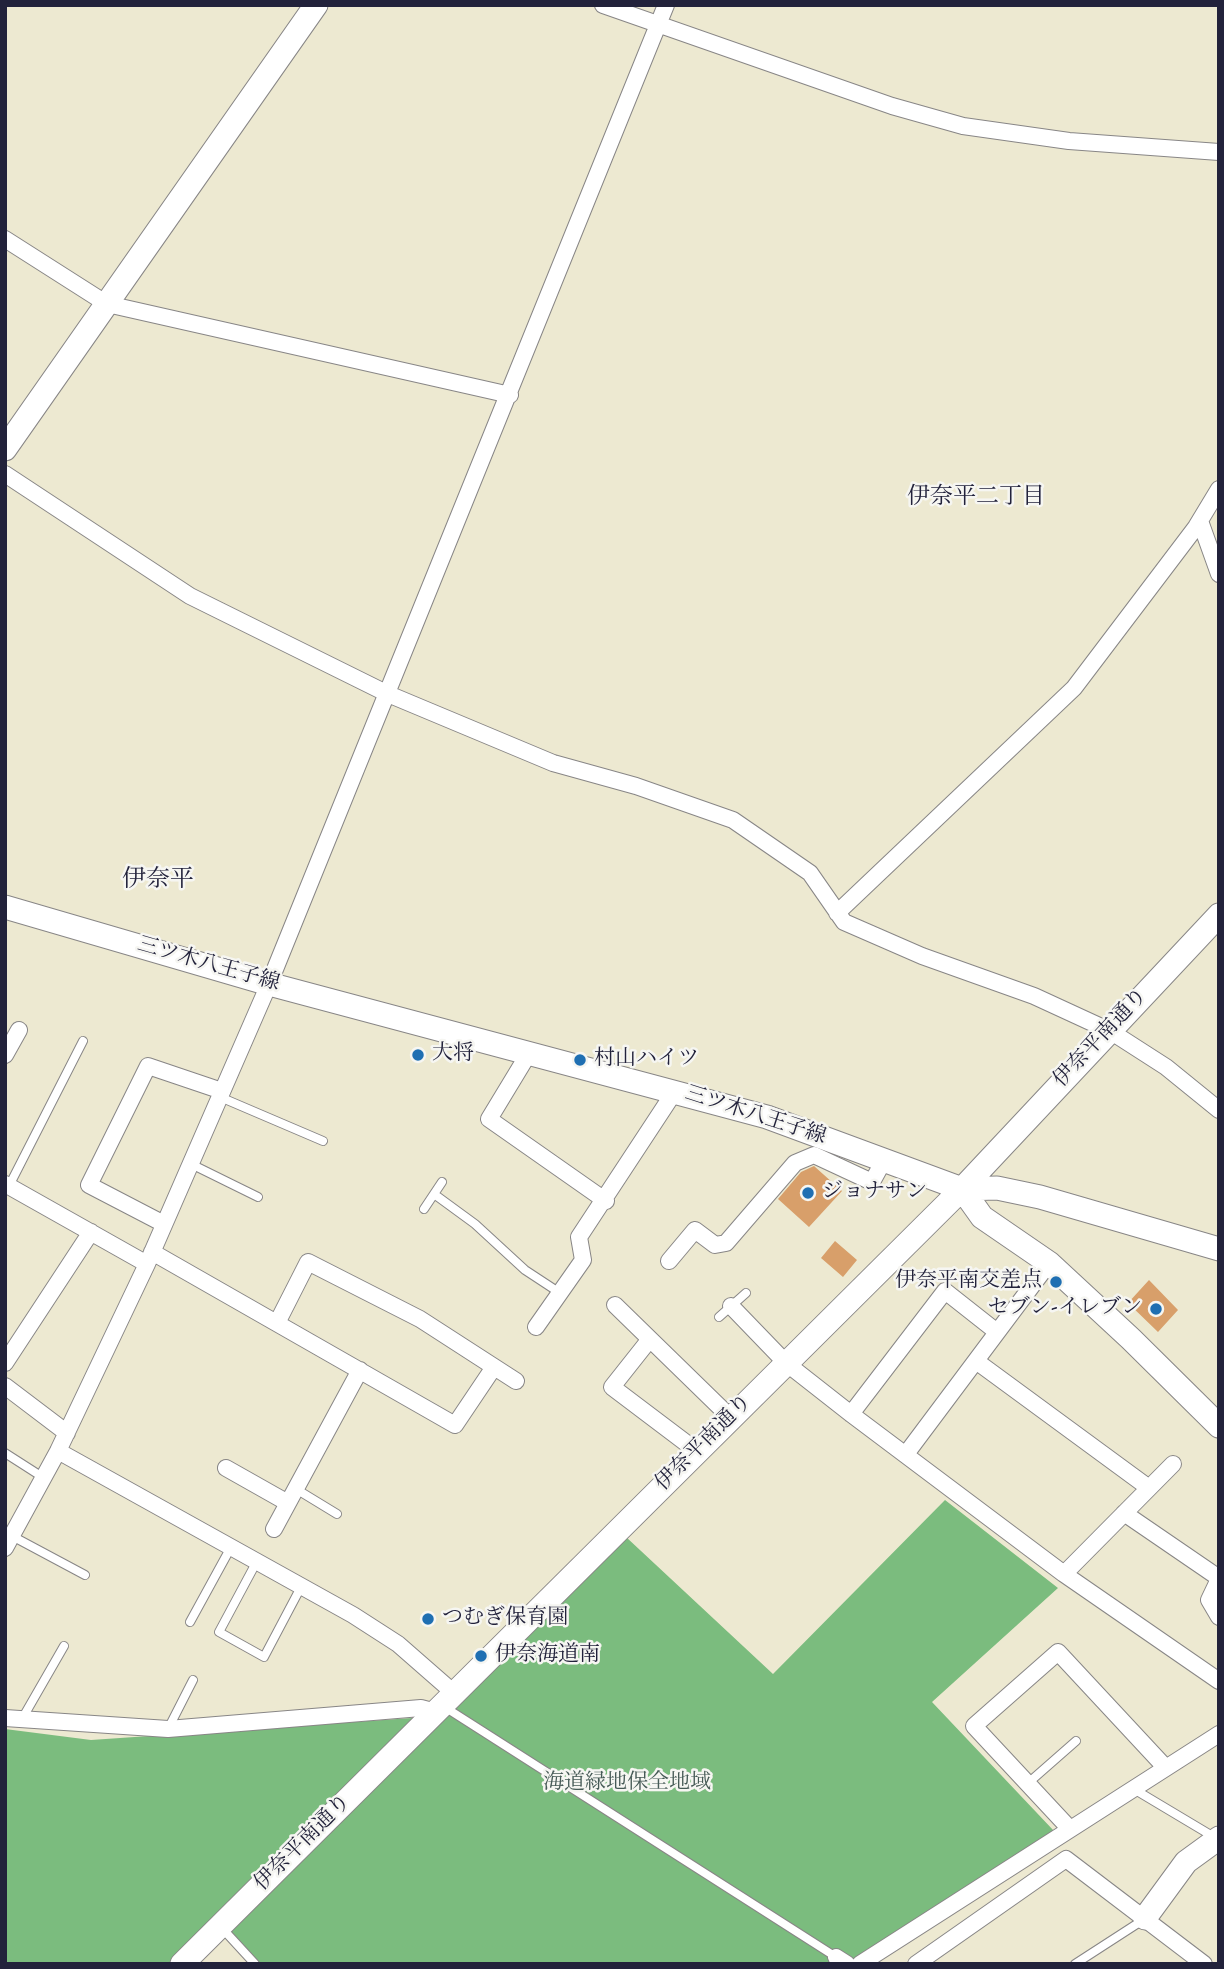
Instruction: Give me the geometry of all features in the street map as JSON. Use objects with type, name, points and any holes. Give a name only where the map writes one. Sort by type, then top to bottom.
[{"type":"street","points":[[5,449],[316,5]]},
{"type":"street","points":[[603,5],[659,22],[892,106],[963,126],[1069,141],[1219,152]]},
{"type":"street","points":[[9,1542],[58,1451],[150,1258],[269,984],[666,5]]},
{"type":"street","points":[[5,239],[107,304],[510,395]]},
{"type":"street","points":[[5,474],[190,597],[388,694],[554,763],[636,786],[733,820],[810,873],[844,922],[922,956],[1034,996],[1110,1031],[1166,1067],[1219,1110]]},
{"type":"street","points":[[837,913],[1074,688],[1200,521],[1219,489]]},
{"type":"street","points":[[1200,521],[1219,574]]},
{"type":"street","name":"三ツ木八王子線","points":[[5,907],[269,984],[767,1117],[962,1189],[997,1188],[1040,1197],[1219,1249]]},
{"type":"street","name":"伊奈平南通り","points":[[183,1964],[962,1189],[1219,915]]},
{"type":"street","points":[[5,1055],[19,1030]]},
{"type":"street","points":[[529,1053],[489,1119],[606,1200]]},
{"type":"street","points":[[164,1224],[89,1185],[148,1066],[221,1094]]},
{"type":"street","points":[[536,1327],[583,1259],[579,1237],[606,1200],[675,1091]]},
{"type":"street","points":[[669,1261],[695,1230],[715,1244],[726,1243],[795,1163],[814,1156],[872,1182],[883,1162]]},
{"type":"street","points":[[7,1185],[91,1232],[278,1321],[455,1425],[494,1367]]},
{"type":"street","points":[[962,1189],[982,1217],[1049,1264],[1131,1339],[1219,1426]]},
{"type":"street","points":[[5,1363],[91,1232]]},
{"type":"street","points":[[278,1321],[308,1262],[420,1319],[516,1381]]},
{"type":"street","points":[[906,1454],[1049,1264]]},
{"type":"street","points":[[851,1414],[945,1291],[997,1332]]},
{"type":"street","points":[[615,1306],[731,1418]]},
{"type":"street","points":[[725,1312],[851,1414],[1064,1574],[1219,1681]]},
{"type":"street","points":[[650,1339],[612,1387],[698,1452]]},
{"type":"street","points":[[976,1361],[1149,1488]]},
{"type":"street","points":[[274,1529],[360,1370]]},
{"type":"street","points":[[5,1386],[66,1433]]},
{"type":"street","points":[[5,1718],[168,1729],[421,1708],[444,1703],[398,1644],[58,1451]]},
{"type":"street","points":[[1064,1574],[1174,1464]]},
{"type":"street","points":[[226,1468],[292,1496]]},
{"type":"street","points":[[1125,1513],[1219,1578],[1209,1600],[1219,1617]]},
{"type":"street","points":[[1070,1829],[974,1726],[1058,1652],[1165,1767]]},
{"type":"street","points":[[860,1964],[1219,1734]]},
{"type":"street","points":[[1145,1918],[1186,1862],[1218,1839]]},
{"type":"street","points":[[1048,1843],[1202,1963]]},
{"type":"street","points":[[916,1964],[1066,1858]]},
{"type":"lane","points":[[7,1185],[83,1041]]},
{"type":"lane","points":[[221,1094],[323,1142]]},
{"type":"lane","points":[[191,1164],[258,1197]]},
{"type":"lane","points":[[424,1209],[442,1182]]},
{"type":"lane","points":[[434,1194],[475,1224],[525,1270],[560,1293]]},
{"type":"lane","points":[[725,1312],[746,1293]]},
{"type":"lane","points":[[5,1453],[44,1478]]},
{"type":"lane","points":[[292,1496],[337,1514]]},
{"type":"lane","points":[[9,1542],[85,1575]]},
{"type":"lane","points":[[190,1622],[230,1549]]},
{"type":"lane","points":[[256,1563],[219,1632],[264,1657],[301,1587]]},
{"type":"lane","points":[[22,1719],[64,1646]]},
{"type":"lane","points":[[168,1729],[193,1680]]},
{"type":"lane","points":[[444,1703],[842,1960]]},
{"type":"lane","points":[[1027,1784],[1076,1741]]},
{"type":"lane","points":[[1132,1788],[1218,1839]]},
{"type":"lane","points":[[1075,1964],[1145,1918]]},
{"type":"lane","points":[[221,1927],[255,1964]]},
{"type":"green space","name":"海道緑地保全地域","points":[[945,1500],[1058,1588],[932,1702],[1054,1831],[852,1964],[260,1964],[220,1920],[175,1964],[5,1964],[5,1729],[91,1740],[441,1716],[626,1537],[773,1674]]},
{"type":"building","name":"ジョナサン","points":[[814,1166],[842,1191],[809,1227],[778,1199],[801,1172]]},
{"type":"building","points":[[835,1241],[857,1260],[843,1277],[821,1258]]},
{"type":"building","points":[[1149,1280],[1178,1310],[1158,1332],[1128,1303]]},
{"type":"place","name":"大将","points":[[418,1055]]},
{"type":"place","name":"村山ハイツ","points":[[580,1060]]},
{"type":"place","name":"ジョナサン","points":[[808,1193]]},
{"type":"place","name":"伊奈平南交差点","points":[[1056,1282]]},
{"type":"place","name":"セブン-イレブン","points":[[1156,1309]]},
{"type":"place","name":"つむぎ保育園","points":[[428,1619]]},
{"type":"place","name":"伊奈海道南","points":[[481,1656]]},
{"type":"district","name":"伊奈平二丁目","points":[[976,499]]},
{"type":"district","name":"伊奈平","points":[[158,882]]}]
